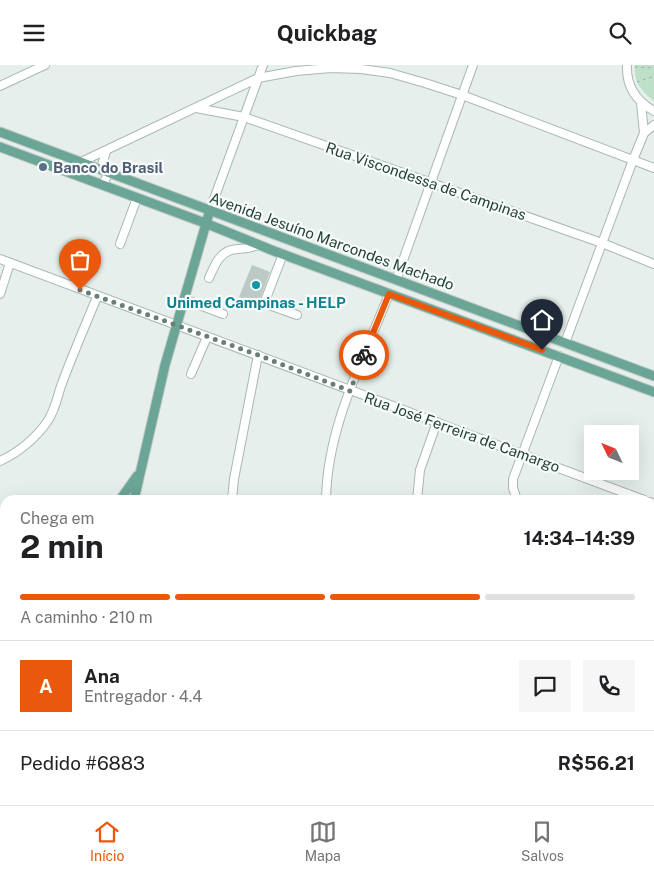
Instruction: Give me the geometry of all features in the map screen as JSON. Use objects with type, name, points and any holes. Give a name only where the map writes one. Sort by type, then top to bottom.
[{"type":"main road","name":"Avenida Jesuíno Marcondes Machado","points":[[0,132],[263,232],[654,376]]},
{"type":"main road","name":"Avenida Jesuíno Marcondes Machado","points":[[0,147],[654,392]]},
{"type":"main road","points":[[147,202],[152,189]]},
{"type":"main road","points":[[135,495],[176,326],[210,211]]},
{"type":"main road","points":[[258,245],[263,232]]},
{"type":"main road","points":[[307,263],[312,249]]},
{"type":"main road","points":[[451,317],[456,302]]},
{"type":"main road","points":[[490,331],[494,317]]},
{"type":"main road","points":[[123,495],[140,471]]},
{"type":"street","points":[[0,86],[45,65]]},
{"type":"street","points":[[210,211],[263,65]]},
{"type":"street","points":[[396,280],[473,65]]},
{"type":"street","points":[[626,66],[629,84],[633,93],[641,103],[654,111]]},
{"type":"street","points":[[81,163],[258,78],[296,71],[361,69],[390,73],[462,95],[654,168]]},
{"type":"street","points":[[565,343],[644,133],[641,103]]},
{"type":"street","name":"Rua Viscondessa de Campinas","points":[[196,108],[244,117],[602,243],[654,264]]},
{"type":"street","points":[[644,133],[654,125]]},
{"type":"street","points":[[103,185],[108,173],[102,165],[106,151]]},
{"type":"street","points":[[120,243],[137,198]]},
{"type":"street","points":[[210,278],[215,263],[225,253],[236,248],[244,249],[258,245]]},
{"type":"street","points":[[283,254],[265,301],[269,305],[297,315]]},
{"type":"street","name":"Rua José Ferreira de Camargo","points":[[0,259],[97,297],[258,355],[631,495]]},
{"type":"street","points":[[0,295],[10,263]]},
{"type":"street","points":[[326,495],[327,475],[335,434],[389,294]]},
{"type":"street","points":[[0,461],[25,445],[48,421],[56,405],[61,387],[97,297]]},
{"type":"street","points":[[184,299],[224,314]]},
{"type":"street","points":[[191,374],[207,337]]},
{"type":"street","points":[[232,495],[258,355]]},
{"type":"street","points":[[515,495],[513,479],[559,356]]},
{"type":"street","points":[[418,495],[420,470],[437,422]]},
{"type":"path","points":[[626,66],[654,68]]},
{"type":"path","points":[[629,84],[654,76]]},
{"type":"green space","points":[[635,65],[654,65],[654,101],[639,86],[635,76]]},
{"type":"building","name":"Unimed Campinas - HELP","points":[[252,265],[270,272],[260,299],[260,306],[239,297]]},
{"type":"way so far","points":[[80,290],[350,391],[364,355]]},
{"type":"place","name":"Banco do Brasil","points":[[43,167]]},
{"type":"place","name":"Unimed Campinas - HELP","points":[[256,285]]},
{"type":"route","points":[[364,355],[389,294],[542,350]]}]
